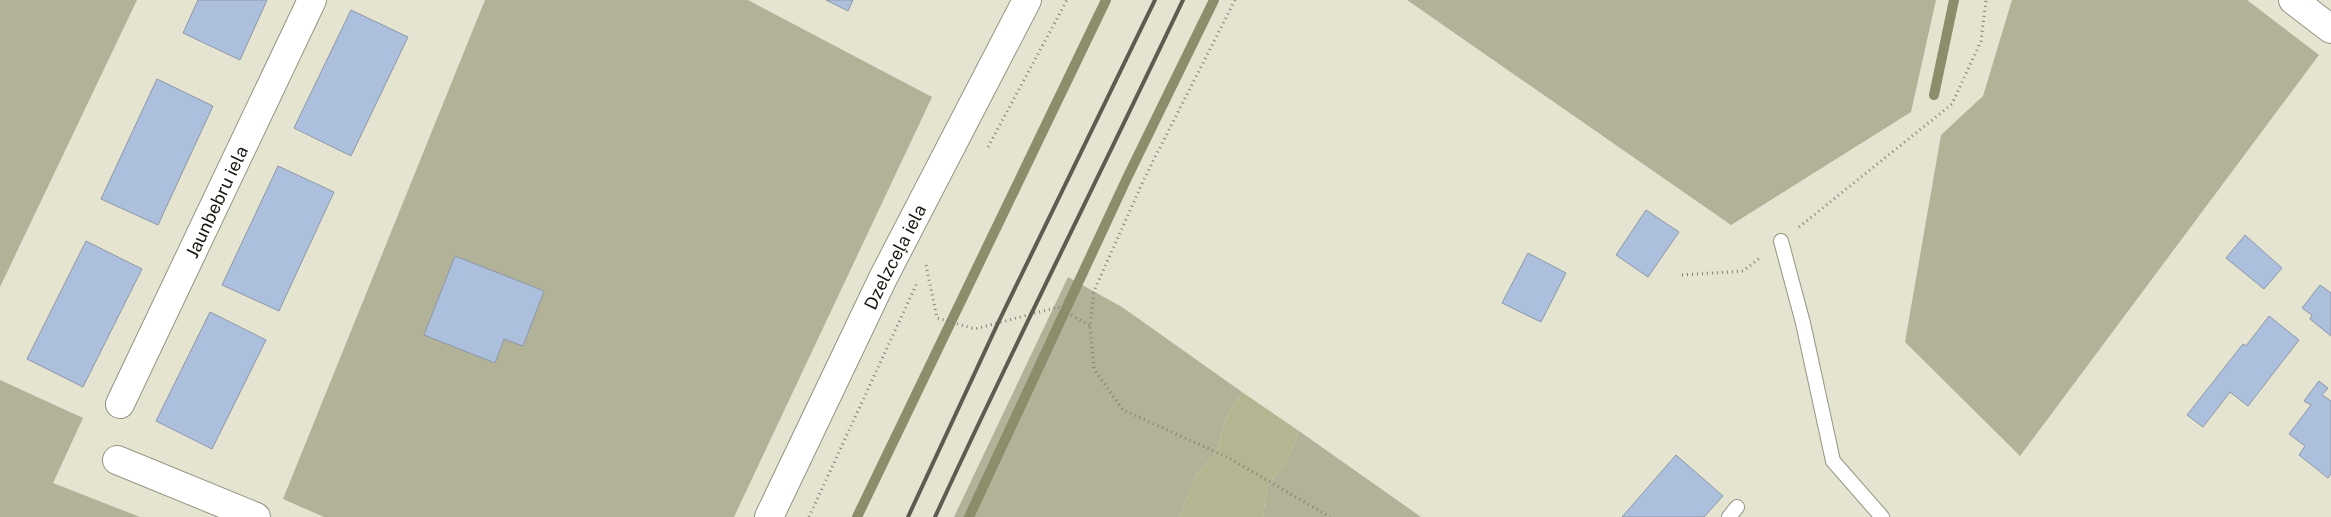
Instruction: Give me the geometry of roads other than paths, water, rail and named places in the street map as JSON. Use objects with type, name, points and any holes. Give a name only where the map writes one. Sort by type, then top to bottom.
[{"type":"street","name":"Jaunbebru iela","points":[[120,404],[312,0]]},
{"type":"street","name":"Dzelzceļa iela","points":[[769,517],[883,278],[1027,0]]},
{"type":"street","points":[[2293,0],[2331,29]]},
{"type":"street","points":[[117,460],[256,517]]},
{"type":"lane","points":[[1781,241],[1803,323],[1833,461],[1882,517]]},
{"type":"waterway","points":[[857,517],[1106,0]]},
{"type":"waterway","points":[[969,517],[1127,178],[1214,0]]},
{"type":"waterway","points":[[1934,95],[1954,0]]},
{"type":"railway","points":[[908,517],[998,323],[1155,0]]},
{"type":"railway","points":[[935,517],[1183,0]]}]
